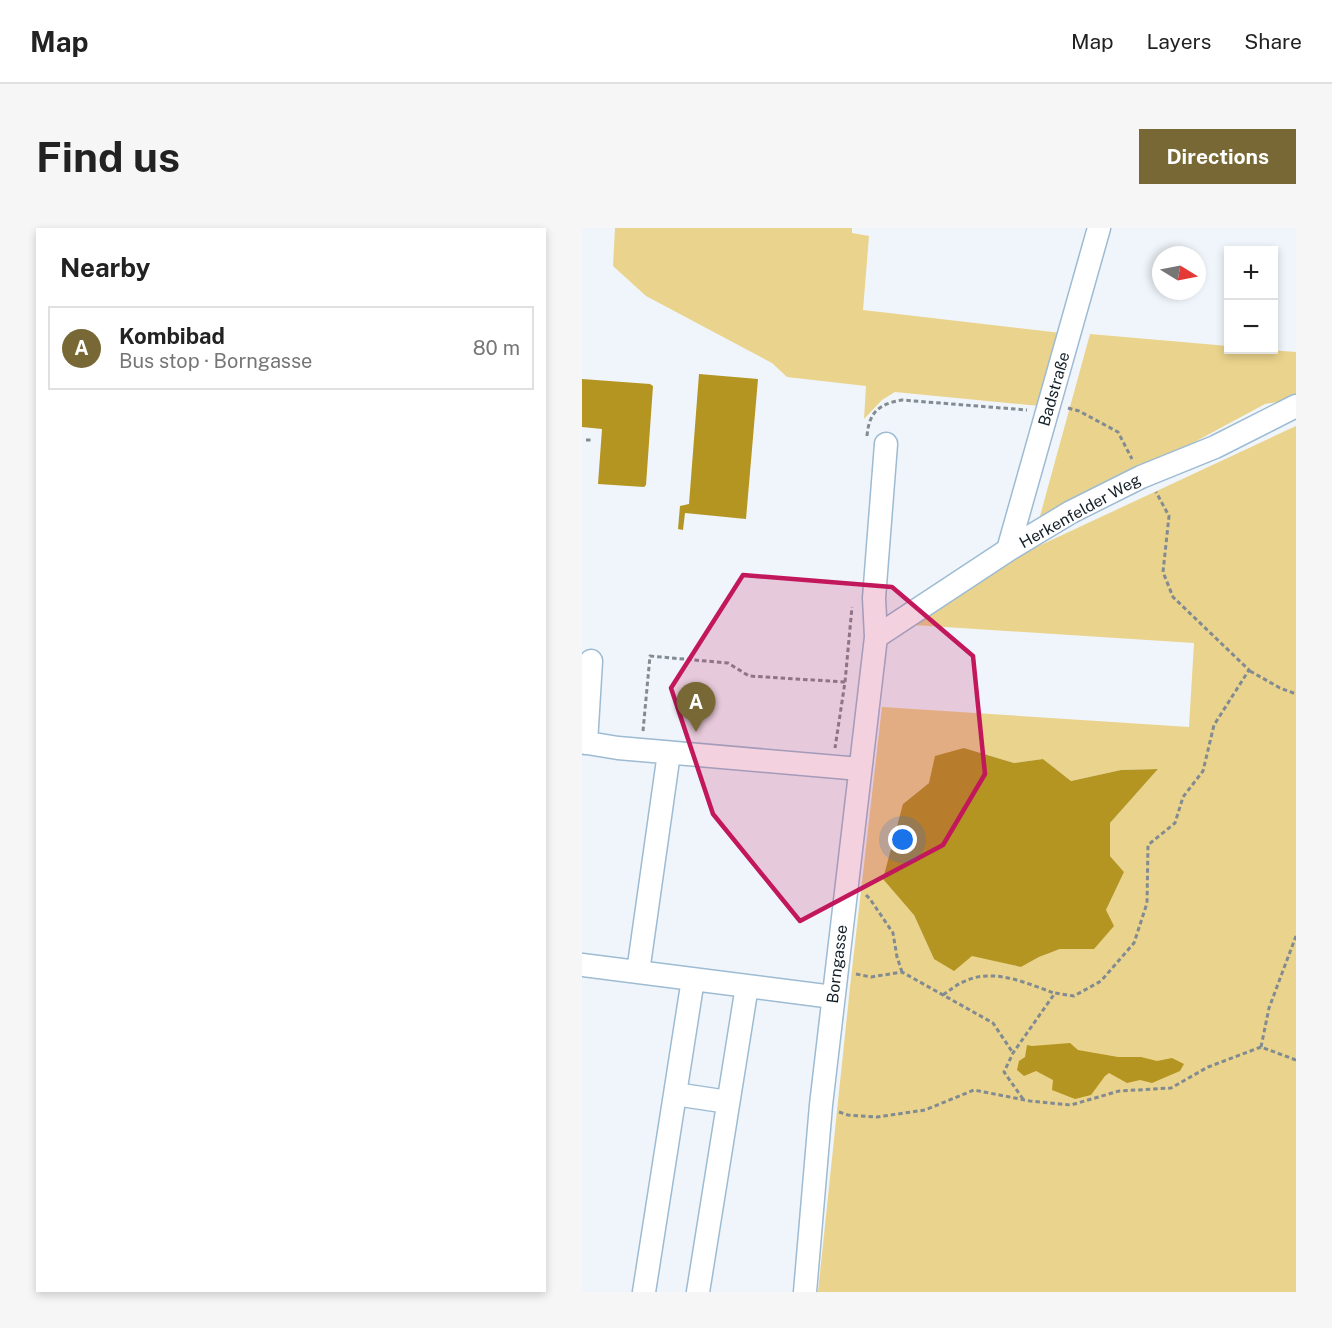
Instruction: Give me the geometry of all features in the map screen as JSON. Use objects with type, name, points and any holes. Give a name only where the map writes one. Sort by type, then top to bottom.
[{"type":"street","name":"Badstraße","points":[[1008,550],[1099,228]]},
{"type":"street","name":"Herkenfelder Weg","points":[[876,637],[1008,550],[1071,512],[1144,476],[1215,447],[1296,406]]},
{"type":"street","name":"Borngasse","points":[[805,1292],[821,1105],[876,637],[874,598],[876,442]]},
{"type":"street","points":[[591,661],[584,743],[669,753],[860,769]]},
{"type":"street","points":[[638,972],[669,753]]},
{"type":"street","points":[[582,965],[833,997]]},
{"type":"street","points":[[644,1292],[693,979]]},
{"type":"street","points":[[698,1292],[747,986]]},
{"type":"street","points":[[675,1094],[728,1102]]},
{"type":"path","points":[[876,442],[871,417],[883,405],[902,400],[1037,411],[1057,405],[1079,411],[1118,432],[1169,516],[1163,572],[1173,597],[1249,670],[1280,688],[1296,694]]},
{"type":"path","points":[[832,767],[845,682],[852,607]]},
{"type":"path","points":[[640,750],[650,656],[728,663],[749,676],[845,682]]},
{"type":"path","points":[[944,994],[964,981],[986,975],[1013,978],[1055,993],[1074,996],[1101,981],[1134,943],[1147,903],[1148,845],[1175,823],[1183,797],[1203,771],[1214,725],[1249,670]]},
{"type":"path","points":[[847,878],[870,899],[893,933],[902,972]]},
{"type":"path","points":[[1261,1047],[1269,1008],[1296,936]]},
{"type":"path","points":[[836,970],[871,977],[902,972],[993,1023],[1014,1053]]},
{"type":"path","points":[[1023,1099],[1004,1072],[1014,1053],[1055,993]]},
{"type":"path","points":[[821,1105],[848,1115],[877,1117],[925,1110],[974,1090],[1071,1105],[1119,1091],[1171,1088],[1208,1067],[1261,1047],[1296,1060]]},
{"type":"highlighted area","points":[[743,575],[892,587],[973,656],[985,774],[943,845],[800,921],[713,814],[671,688]]},
{"type":"shaded area","points":[[615,228],[852,228],[852,233],[869,236],[863,310],[1061,333],[1040,406],[895,392],[882,400],[864,419],[866,386],[787,377],[772,363],[646,296],[613,266]]},
{"type":"shaded area","points":[[1090,334],[1224,346],[1224,354],[1278,354],[1278,351],[1296,352],[1296,399],[1265,404],[1037,527]]},
{"type":"shaded area","points":[[699,374],[758,379],[746,519],[685,513],[683,530],[678,529],[680,506],[689,504]]},
{"type":"shaded area","points":[[582,379],[653,386],[646,485],[644,487],[598,484],[602,429],[582,427]]},
{"type":"shaded area","points":[[1296,426],[1296,1292],[818,1292],[882,707],[1189,727],[1194,643],[914,625],[1030,550]],"holes":[[[964,748],[1014,763],[1043,759],[1071,781],[1121,770],[1158,769],[1110,823],[1110,856],[1124,872],[1106,910],[1094,949],[1060,949],[1021,967],[972,955],[934,959],[914,915],[903,804],[929,783]]]},
{"type":"shaded area","points":[[964,748],[1014,763],[1043,759],[1071,781],[1121,770],[1158,769],[1110,823],[1110,856],[1124,872],[1106,910],[1114,926],[1094,949],[1060,949],[1021,967],[972,956],[954,971],[934,959],[914,915],[883,879],[903,804],[929,783],[935,756]]},
{"type":"shaded area","points":[[1070,1043],[1078,1050],[1157,1061],[1172,1058],[1184,1064],[1180,1071],[1152,1083],[1140,1080],[1127,1083],[1109,1073],[1091,1095],[1075,1099],[1052,1090],[1053,1080],[1036,1071],[1024,1076],[1017,1070],[1019,1061],[1025,1057],[1027,1045]]},
{"type":"place","name":"Kombibad","points":[[696,732]]}]
